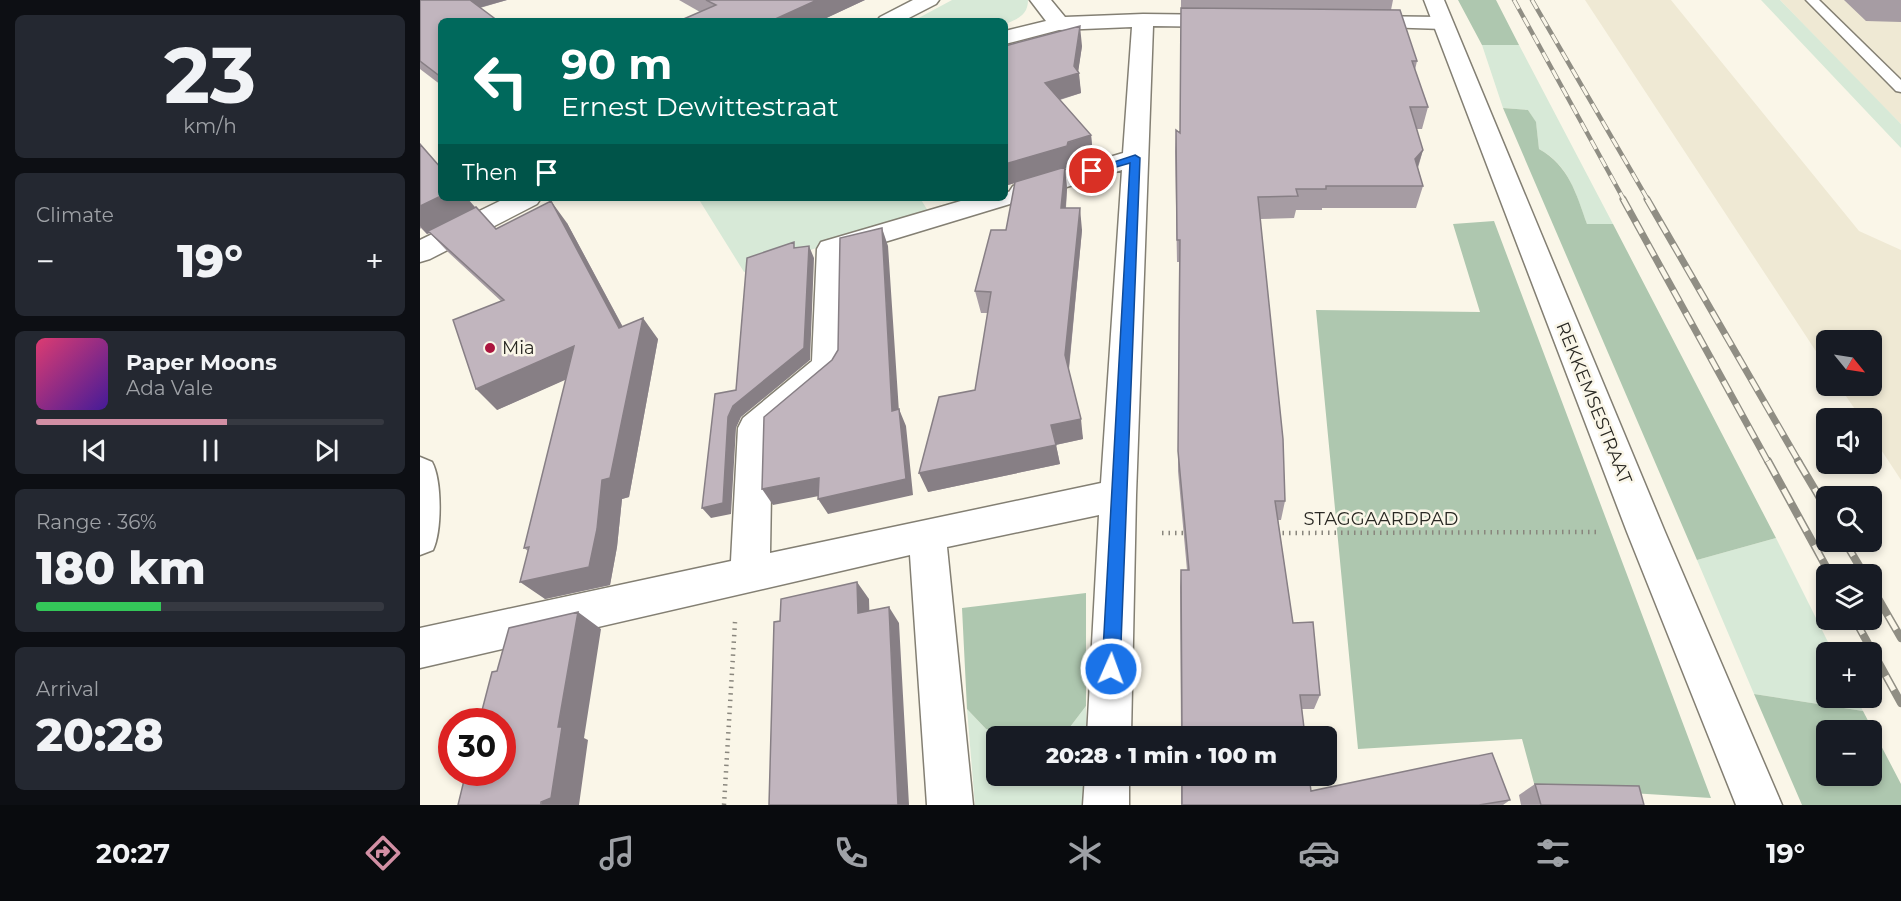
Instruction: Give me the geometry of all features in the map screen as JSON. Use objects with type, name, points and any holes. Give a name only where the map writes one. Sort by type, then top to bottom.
[{"type":"street","points":[[892,18],[929,0]]},
{"type":"street","points":[[1040,0],[1059,24]]},
{"type":"street","points":[[1335,22],[1438,12]]},
{"type":"street","name":"REKKEMSESTRAAT","points":[[1438,12],[1646,532],[1759,805]]},
{"type":"street","points":[[1109,726],[1116,533],[1143,20]]},
{"type":"street","points":[[1008,37],[1059,24],[1143,20],[1251,21]]},
{"type":"street","points":[[1008,196],[1135,158]]},
{"type":"street","points":[[420,252],[522,201]]},
{"type":"street","points":[[744,575],[755,428],[828,366],[831,249],[991,201]]},
{"type":"street","points":[[420,475],[420,538]]},
{"type":"street","points":[[420,648],[927,534],[1118,495]]},
{"type":"street","points":[[927,534],[950,805]]},
{"type":"street","points":[[1106,805],[1107,786]]},
{"type":"lane","points":[[1812,0],[1901,88]]},
{"type":"path","name":"STAGGAARDPAD","points":[[1269,533],[1646,532]]},
{"type":"path","points":[[1116,533],[1198,533]]},
{"type":"path","points":[[724,805],[744,575]]},
{"type":"shaded area","points":[[1585,0],[1671,0],[1859,231],[1901,250],[1901,480],[1882,451],[1882,408],[1854,408],[1846,396],[1882,396],[1882,330],[1816,330],[1816,351]]},
{"type":"shaded area","points":[[1780,0],[1901,0],[1901,124],[1873,96]]},
{"type":"green space","points":[[952,0],[1028,0],[1024,13],[1008,23],[1008,18],[919,18]]},
{"type":"green space","points":[[1458,0],[1496,0],[1519,45],[1482,45]]},
{"type":"green space","points":[[1761,0],[1780,0],[1901,124],[1901,148]]},
{"type":"green space","points":[[1482,45],[1519,45],[1613,224],[1587,224],[1570,181],[1558,163],[1539,149],[1536,123],[1528,110],[1503,108]]},
{"type":"green space","points":[[1503,108],[1528,110],[1536,122],[1539,149],[1558,164],[1570,181],[1587,224],[1613,224],[1776,538],[1697,560]]},
{"type":"green space","points":[[700,201],[922,201],[928,211],[744,272]]},
{"type":"green space","points":[[1494,221],[1711,798],[1535,787],[1522,739],[1358,749],[1316,310],[1480,312],[1453,224]]},
{"type":"green space","points":[[1776,538],[1816,618],[1816,630],[1822,630],[1828,642],[1816,642],[1816,704],[1754,694],[1697,560]]},
{"type":"green space","points":[[1086,593],[1086,706],[1071,726],[986,726],[986,729],[967,709],[962,608]]},
{"type":"green space","points":[[1754,694],[1816,704],[1816,708],[1863,711],[1868,720],[1816,720],[1816,786],[1882,786],[1882,748],[1901,784],[1901,805],[1802,805]]},
{"type":"green space","points":[[1086,706],[1087,726],[1071,726]]},
{"type":"green space","points":[[1844,708],[1861,708],[1863,711]]},
{"type":"green space","points":[[967,709],[986,729],[986,786],[1089,786],[1089,793],[1083,805],[975,805]]},
{"type":"building","points":[[420,0],[470,0],[494,18],[438,18],[438,75],[420,61]]},
{"type":"building","points":[[706,0],[817,0],[778,18],[686,18],[716,5]]},
{"type":"building","points":[[1181,8],[1400,10],[1417,61],[1412,61],[1428,107],[1410,107],[1423,150],[1415,159],[1423,186],[1326,186],[1326,189],[1296,189],[1298,196],[1258,197],[1283,439],[1285,501],[1275,501],[1293,623],[1313,622],[1320,695],[1300,695],[1304,726],[1182,726],[1181,570],[1189,570],[1178,451],[1180,240],[1177,240],[1176,130],[1180,133]]},
{"type":"building","points":[[1080,26],[1074,66],[1079,73],[1045,83],[1091,135],[1068,142],[1067,146],[1008,163],[1008,45]]},
{"type":"building","points":[[420,144],[438,165],[438,197],[420,206]]},
{"type":"building","points":[[1065,167],[1061,208],[1080,208],[1065,355],[1081,419],[1051,425],[1056,445],[919,473],[939,397],[975,390],[991,292],[975,291],[991,230],[1006,230],[1015,182]]},
{"type":"building","points":[[551,201],[619,328],[643,318],[610,478],[602,480],[597,529],[589,567],[520,582],[529,547],[524,548],[574,346],[476,389],[453,320],[504,300],[428,231],[476,207],[496,229]]},
{"type":"building","points":[[882,228],[892,411],[899,409],[906,479],[818,499],[819,478],[762,489],[764,417],[832,360],[838,350],[840,238]]},
{"type":"building","points":[[794,242],[794,248],[809,246],[804,348],[733,406],[728,417],[723,503],[702,508],[715,394],[736,390],[747,258]]},
{"type":"building","points":[[857,582],[858,613],[889,607],[898,805],[769,805],[774,622],[780,621],[781,599]]},
{"type":"building","points":[[578,612],[558,727],[562,727],[551,798],[541,802],[541,805],[458,805],[463,786],[516,786],[516,708],[483,708],[492,672],[497,671],[509,628]]},
{"type":"building","points":[[1492,753],[1510,800],[1479,805],[1182,805],[1182,786],[1310,786],[1311,791]]},
{"type":"building","points":[[1535,784],[1639,786],[1644,805],[1541,805]]},
{"type":"railway","points":[[1514,0],[1624,200]]},
{"type":"railway","points":[[1532,0],[1648,200]]},
{"type":"railway","points":[[1623,199],[1768,462]]},
{"type":"railway","points":[[1647,199],[1799,462]]},
{"type":"railway","points":[[1768,461],[1825,564]]},
{"type":"railway","points":[[1798,461],[1816,491]]},
{"type":"railway","points":[[1851,552],[1858,564]]},
{"type":"railway","points":[[1882,605],[1901,638]]},
{"type":"railway","points":[[1861,630],[1901,703]]},
{"type":"place","name":"Mia","points":[[490,348]]},
{"type":"route","points":[[1092,171],[1135,158],[1111,669]]}]
